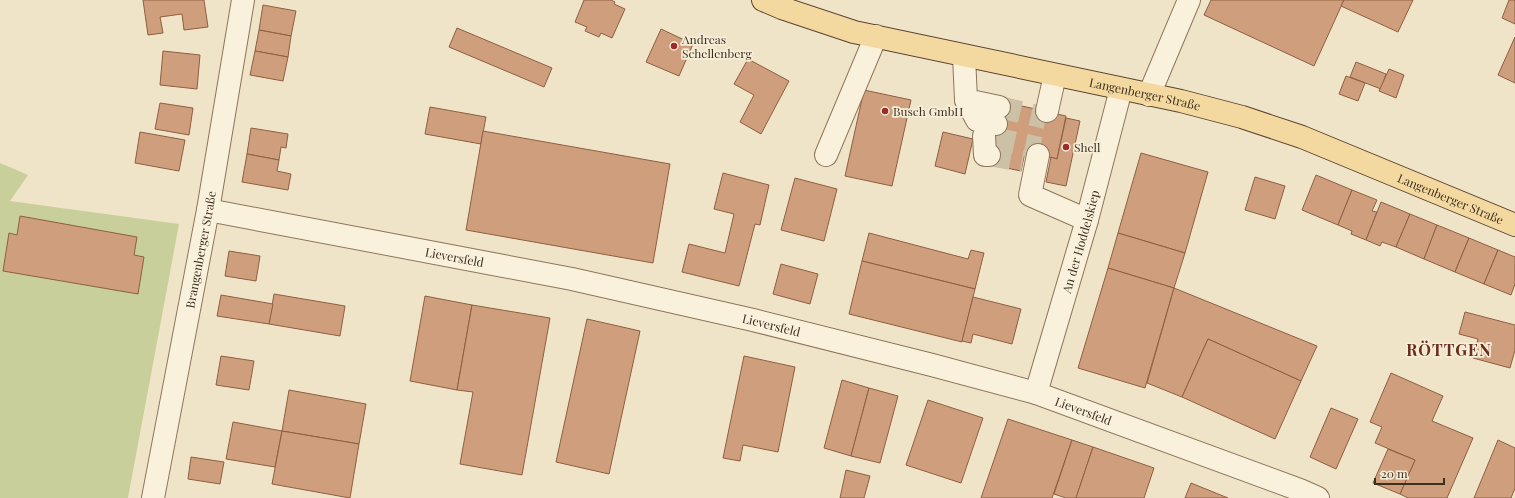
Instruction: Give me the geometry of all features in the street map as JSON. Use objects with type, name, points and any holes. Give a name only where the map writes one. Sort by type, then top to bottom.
[{"type":"main road","name":"Langenberger Straße","points":[[763,0],[782,8],[854,32],[1181,101],[1242,117],[1302,137],[1515,225]]},
{"type":"street","name":"Brangenberger Straße","points":[[153,498],[208,210],[243,0]]},
{"type":"street","points":[[1149,95],[1189,0]]},
{"type":"street","points":[[826,154],[876,36]]},
{"type":"street","points":[[964,56],[966,100],[990,130]]},
{"type":"street","points":[[1047,111],[1055,75]]},
{"type":"street","name":"An der Hoddelskiep","points":[[1036,393],[1087,220],[1121,89]]},
{"type":"street","points":[[1033,160],[1030,195],[1087,220]]},
{"type":"street","name":"Lieversfeld","points":[[208,210],[572,279],[760,322],[1036,393],[1300,490],[1318,498]]},
{"type":"green space","points":[[0,163],[28,175],[10,201],[179,224],[128,498],[0,498]]},
{"type":"building","points":[[143,0],[204,0],[208,27],[184,30],[182,14],[160,17],[163,33],[148,35]]},
{"type":"building","points":[[584,0],[611,0],[615,2],[614,4],[625,9],[612,38],[601,33],[599,37],[585,31],[587,27],[575,22]]},
{"type":"building","points":[[1211,0],[1344,0],[1314,66],[1204,15]]},
{"type":"building","points":[[1344,0],[1413,0],[1398,32],[1341,6]]},
{"type":"building","points":[[1509,0],[1515,0],[1515,24],[1502,18]]},
{"type":"building","points":[[263,5],[296,11],[291,36],[259,30]]},
{"type":"building","points":[[457,28],[552,68],[544,87],[449,47]]},
{"type":"building","points":[[661,29],[693,44],[679,76],[646,62]]},
{"type":"building","points":[[259,30],[291,36],[288,57],[255,51]]},
{"type":"building","points":[[1515,37],[1515,83],[1498,75]]},
{"type":"building","points":[[163,51],[200,55],[197,89],[160,85]]},
{"type":"building","points":[[255,51],[288,57],[283,81],[250,75]]},
{"type":"building","points":[[748,59],[789,81],[761,134],[740,122],[754,95],[734,84]]},
{"type":"building","points":[[1356,62],[1386,74],[1381,89],[1350,77]]},
{"type":"building","points":[[1389,69],[1404,75],[1396,98],[1379,91]]},
{"type":"building","points":[[1346,76],[1365,83],[1358,101],[1339,94]]},
{"type":"building","points":[[864,90],[911,100],[892,186],[845,176]]},
{"type":"building","points":[[1000,101],[1066,116],[1057,159],[1025,152],[1021,171],[987,164]]},
{"type":"building","points":[[160,103],[193,108],[189,135],[155,129]]},
{"type":"building","points":[[430,107],[486,117],[481,144],[425,134]]},
{"type":"building","points":[[1066,118],[1080,121],[1066,186],[1046,182],[1051,157],[1057,159]]},
{"type":"building","points":[[251,128],[288,134],[286,148],[281,147],[279,160],[247,154]]},
{"type":"building","points":[[483,131],[670,164],[653,263],[466,230]]},
{"type":"building","points":[[140,132],[185,140],[179,171],[135,163]]},
{"type":"building","points":[[943,132],[973,139],[965,174],[935,166]]},
{"type":"building","points":[[1141,153],[1208,172],[1185,253],[1118,233]]},
{"type":"building","points":[[247,154],[279,160],[277,171],[291,174],[288,190],[242,182]]},
{"type":"building","points":[[723,173],[769,185],[760,225],[755,224],[739,286],[682,272],[689,244],[725,253],[734,214],[714,209]]},
{"type":"building","points":[[1316,175],[1352,190],[1338,225],[1302,210]]},
{"type":"building","points":[[1255,177],[1285,186],[1275,219],[1245,210]]},
{"type":"building","points":[[795,178],[837,189],[824,241],[781,230]]},
{"type":"building","points":[[1352,190],[1377,200],[1372,211],[1377,212],[1366,240],[1351,234],[1352,231],[1338,225]]},
{"type":"building","points":[[1381,202],[1410,214],[1396,247],[1382,242],[1380,246],[1366,240]]},
{"type":"building","points":[[1410,214],[1437,225],[1424,259],[1396,247]]},
{"type":"building","points":[[20,216],[137,237],[134,255],[144,257],[138,294],[3,271],[9,233],[17,235]]},
{"type":"building","points":[[1437,225],[1469,238],[1455,272],[1424,259]]},
{"type":"building","points":[[869,233],[968,259],[971,250],[984,253],[975,289],[862,261]]},
{"type":"building","points":[[1118,233],[1185,253],[1174,288],[1108,268]]},
{"type":"building","points":[[1469,238],[1498,250],[1484,284],[1455,272]]},
{"type":"building","points":[[1498,250],[1515,257],[1515,284],[1511,295],[1484,284]]},
{"type":"building","points":[[229,251],[260,256],[256,281],[225,276]]},
{"type":"building","points":[[862,261],[975,289],[962,342],[849,314]]},
{"type":"building","points":[[781,264],[818,274],[810,304],[773,294]]},
{"type":"building","points":[[1108,268],[1174,288],[1145,388],[1078,368]]},
{"type":"building","points":[[1174,288],[1317,346],[1301,381],[1208,339],[1182,397],[1147,383]]},
{"type":"building","points":[[274,294],[345,306],[340,336],[269,324]]},
{"type":"building","points":[[221,295],[273,304],[269,324],[217,316]]},
{"type":"building","points":[[425,296],[472,305],[457,390],[410,381]]},
{"type":"building","points":[[973,297],[1021,309],[1012,344],[973,334],[971,343],[962,341]]},
{"type":"building","points":[[472,305],[550,318],[522,475],[460,464],[473,392],[457,390]]},
{"type":"building","points":[[1465,312],[1515,325],[1515,350],[1510,368],[1473,358],[1478,339],[1459,334]]},
{"type":"building","points":[[587,319],[640,331],[609,474],[556,462]]},
{"type":"building","points":[[1208,339],[1301,381],[1275,439],[1182,397]]},
{"type":"building","points":[[221,356],[254,361],[249,390],[216,385]]},
{"type":"building","points":[[744,356],[795,367],[778,452],[743,445],[740,461],[723,458]]},
{"type":"building","points":[[1391,373],[1443,396],[1432,421],[1473,438],[1447,498],[1408,498],[1400,494],[1415,460],[1375,443],[1382,427],[1370,422]]},
{"type":"building","points":[[842,380],[869,388],[851,456],[824,448]]},
{"type":"building","points":[[869,388],[898,396],[880,463],[851,456]]},
{"type":"building","points":[[289,390],[366,404],[359,444],[282,431]]},
{"type":"building","points":[[928,400],[983,418],[961,483],[906,465]]},
{"type":"building","points":[[1331,408],[1358,419],[1336,469],[1310,457]]},
{"type":"building","points":[[1008,419],[1072,440],[1052,498],[981,498]]},
{"type":"building","points":[[233,422],[282,431],[275,467],[226,459]]},
{"type":"building","points":[[282,431],[359,444],[350,498],[272,484]]},
{"type":"building","points":[[1072,440],[1093,447],[1076,498],[1066,498],[1054,494]]},
{"type":"building","points":[[1498,440],[1515,448],[1515,488],[1511,498],[1474,498]]},
{"type":"building","points":[[1093,447],[1154,468],[1144,498],[1076,498]]},
{"type":"building","points":[[1388,449],[1415,460],[1400,494],[1373,483]]},
{"type":"building","points":[[191,457],[224,462],[220,484],[188,479]]},
{"type":"building","points":[[846,470],[870,476],[864,498],[840,498]]},
{"type":"building","points":[[1191,483],[1228,498],[1185,498]]},
{"type":"tunnel","points":[[999,107],[1046,118]]},
{"type":"tunnel","points":[[993,138],[1040,148]]},
{"type":"tunnel","points":[[989,155],[1023,161]]},
{"type":"place","name":"Andreas Schellenberg","points":[[674,46]]},
{"type":"place","name":"Busch GmbH","points":[[885,111]]},
{"type":"place","name":"Shell","points":[[1066,147]]},
{"type":"district","name":"RÖTTGEN","points":[[1449,349]]}]
